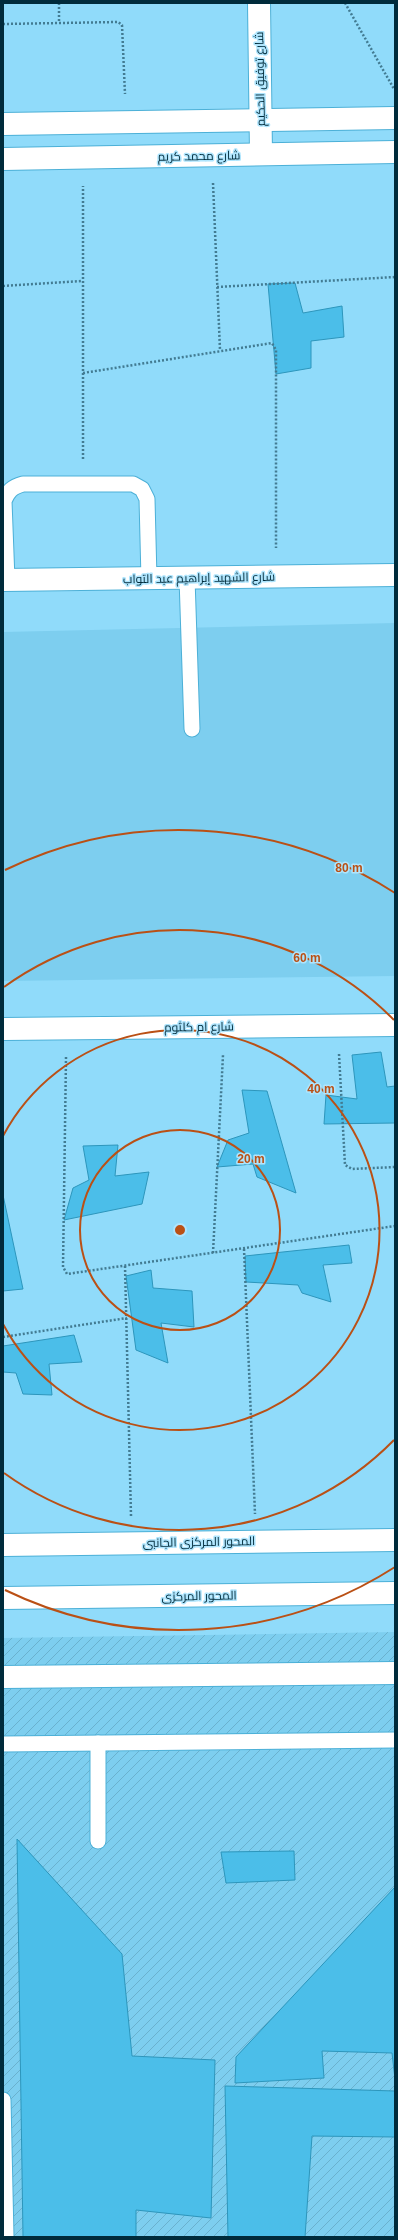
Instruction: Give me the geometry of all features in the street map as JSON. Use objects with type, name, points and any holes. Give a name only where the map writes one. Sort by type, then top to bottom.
[{"type":"street","name":"شارع توفيق الحكيم","points":[[259,3],[261,154]]},
{"type":"street","points":[[3,124],[395,118]]},
{"type":"street","name":"شارع محمد كريم","points":[[3,159],[395,152]]},
{"type":"street","name":"شارع الشهيد إبراهيم عبد التواب","points":[[5,580],[395,575]]},
{"type":"street","name":"شارع ام كلثوم","points":[[3,1029],[395,1025]]},
{"type":"street","name":"المحور المركزى الجانبى","points":[[3,1545],[395,1540]]},
{"type":"street","name":"المحور المركزى","points":[[3,1598],[395,1593]]},
{"type":"street","points":[[3,1677],[395,1673]]},
{"type":"lane","points":[[5,580],[4,501],[7,493],[14,486],[23,484],[82,483],[133,484],[142,489],[147,499],[149,579]]},
{"type":"lane","points":[[187,578],[192,729]]},
{"type":"lane","points":[[3,1744],[395,1740]]},
{"type":"lane","points":[[98,1743],[98,1841]]},
{"type":"lane","points":[[3,2100],[6,2237]]},
{"type":"path","points":[[59,3],[59,23]]},
{"type":"path","points":[[345,3],[395,92]]},
{"type":"path","points":[[3,24],[118,22],[122,25],[126,122]]},
{"type":"path","points":[[211,155],[220,350]]},
{"type":"path","points":[[82,483],[83,158]]},
{"type":"path","points":[[217,287],[395,278]]},
{"type":"path","points":[[3,286],[82,281]]},
{"type":"path","points":[[83,373],[220,350],[272,343],[276,350],[276,577]]},
{"type":"path","points":[[338,1025],[345,1165],[352,1169],[395,1167]]},
{"type":"path","points":[[213,1253],[224,1027]]},
{"type":"path","points":[[67,1028],[62,1267],[67,1274],[395,1226]]},
{"type":"path","points":[[244,1249],[256,1542]]},
{"type":"path","points":[[125,1266],[131,1543]]},
{"type":"path","points":[[3,1337],[127,1318]]},
{"type":"shaded area","points":[[395,623],[395,976],[3,981],[3,632]]},
{"type":"shaded area","points":[[395,1632],[395,2237],[3,2237],[3,1638]]},
{"type":"building","points":[[295,283],[303,313],[342,306],[344,337],[311,341],[311,368],[276,374],[268,284]]},
{"type":"building","points":[[381,1052],[387,1087],[395,1086],[395,1123],[324,1124],[326,1095],[357,1099],[352,1055]]},
{"type":"building","points":[[242,1090],[267,1091],[296,1193],[257,1177],[253,1164],[217,1167],[228,1140],[249,1133]]},
{"type":"building","points":[[118,1145],[115,1176],[149,1172],[142,1204],[64,1220],[73,1188],[89,1180],[83,1146]]},
{"type":"building","points":[[3,1195],[23,1289],[3,1291]]},
{"type":"building","points":[[349,1245],[352,1263],[323,1265],[331,1302],[302,1293],[298,1285],[246,1282],[245,1256]]},
{"type":"building","points":[[151,1270],[153,1288],[192,1291],[194,1327],[161,1323],[168,1363],[136,1350],[126,1276]]},
{"type":"building","points":[[74,1335],[82,1362],[49,1364],[52,1395],[23,1394],[16,1373],[3,1372],[3,1346]]},
{"type":"building","points":[[17,1839],[122,1954],[132,2056],[215,2060],[211,2218],[136,2210],[136,2237],[23,2237]]},
{"type":"building","points":[[294,1851],[295,1880],[226,1883],[221,1852]]},
{"type":"building","points":[[395,1887],[395,2079],[392,2053],[322,2051],[324,2078],[235,2083],[236,2057]]},
{"type":"building","points":[[225,2086],[395,2091],[395,2137],[312,2136],[305,2237],[228,2237]]}]
